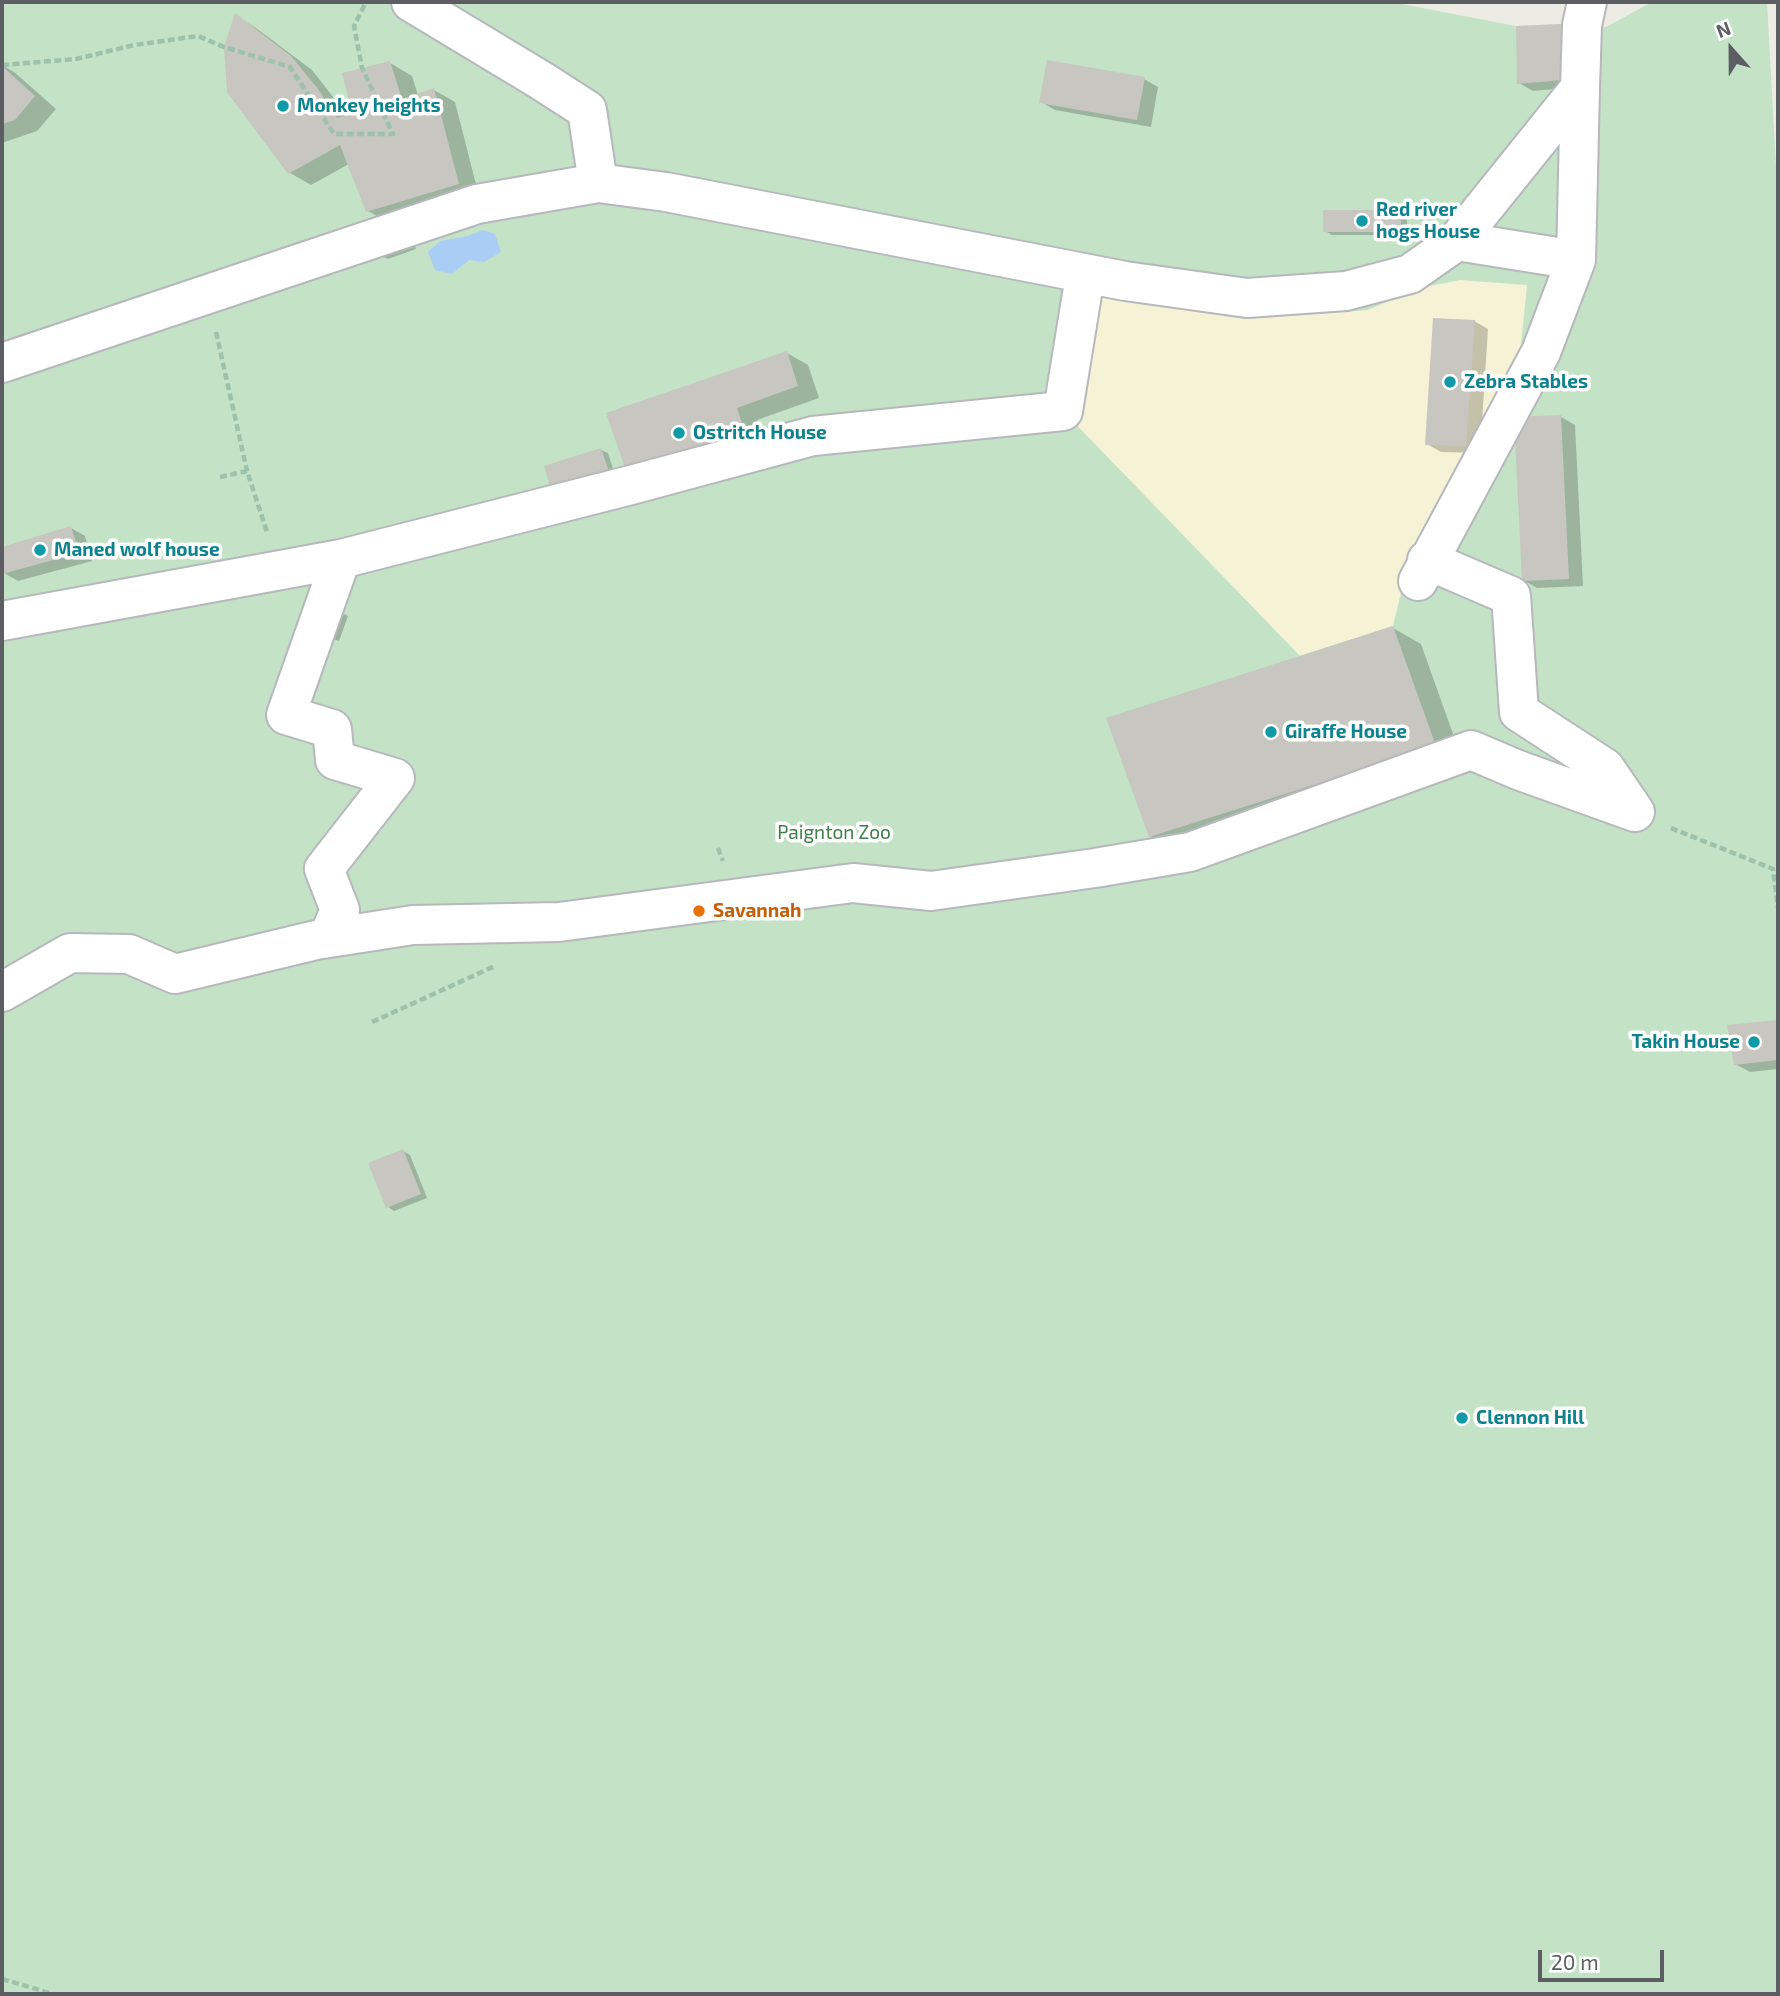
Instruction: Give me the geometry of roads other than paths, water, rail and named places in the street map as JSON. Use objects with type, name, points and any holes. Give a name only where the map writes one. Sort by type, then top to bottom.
[{"type":"lane","points":[[411,2],[587,110],[598,183]]},
{"type":"lane","points":[[1587,2],[1582,25],[1576,260],[1541,352],[1423,570],[1511,597],[1519,712],[1605,768],[1635,812]]},
{"type":"lane","points":[[2,363],[477,204],[598,183],[666,192],[1125,281],[1247,298],[1346,290],[1410,274],[1457,241],[1580,89]]},
{"type":"lane","points":[[1457,241],[1576,260]]},
{"type":"lane","points":[[2,621],[341,559],[813,436],[1063,411],[1082,294]]},
{"type":"lane","points":[[328,938],[340,909],[324,869],[395,778],[335,760],[332,729],[286,715],[341,559]]},
{"type":"lane","points":[[1502,732],[1635,812]]},
{"type":"lane","points":[[2,992],[70,953],[129,954],[175,974],[328,938],[413,925],[559,922],[853,883],[931,891],[1095,868],[1190,852],[1471,750],[1635,812]]},
{"type":"water","points":[[483,230],[495,234],[501,252],[484,262],[469,260],[452,274],[435,270],[428,252],[440,241]]},
{"type":"place","name":"Monkey heights","points":[[283,106]]},
{"type":"place","name":"Red river hogs House","points":[[1362,221]]},
{"type":"place","name":"Zebra Stables","points":[[1450,382]]},
{"type":"place","name":"Ostritch House","points":[[679,433]]},
{"type":"place","name":"Maned wolf house","points":[[40,550]]},
{"type":"place","name":"Giraffe House","points":[[1271,732]]},
{"type":"place","name":"Savannah","points":[[699,911]]},
{"type":"place","name":"Takin House","points":[[1754,1042]]},
{"type":"place","name":"Clennon Hill","points":[[1462,1418]]},
{"type":"park label","name":"Paignton Zoo","points":[[834,833]]}]
